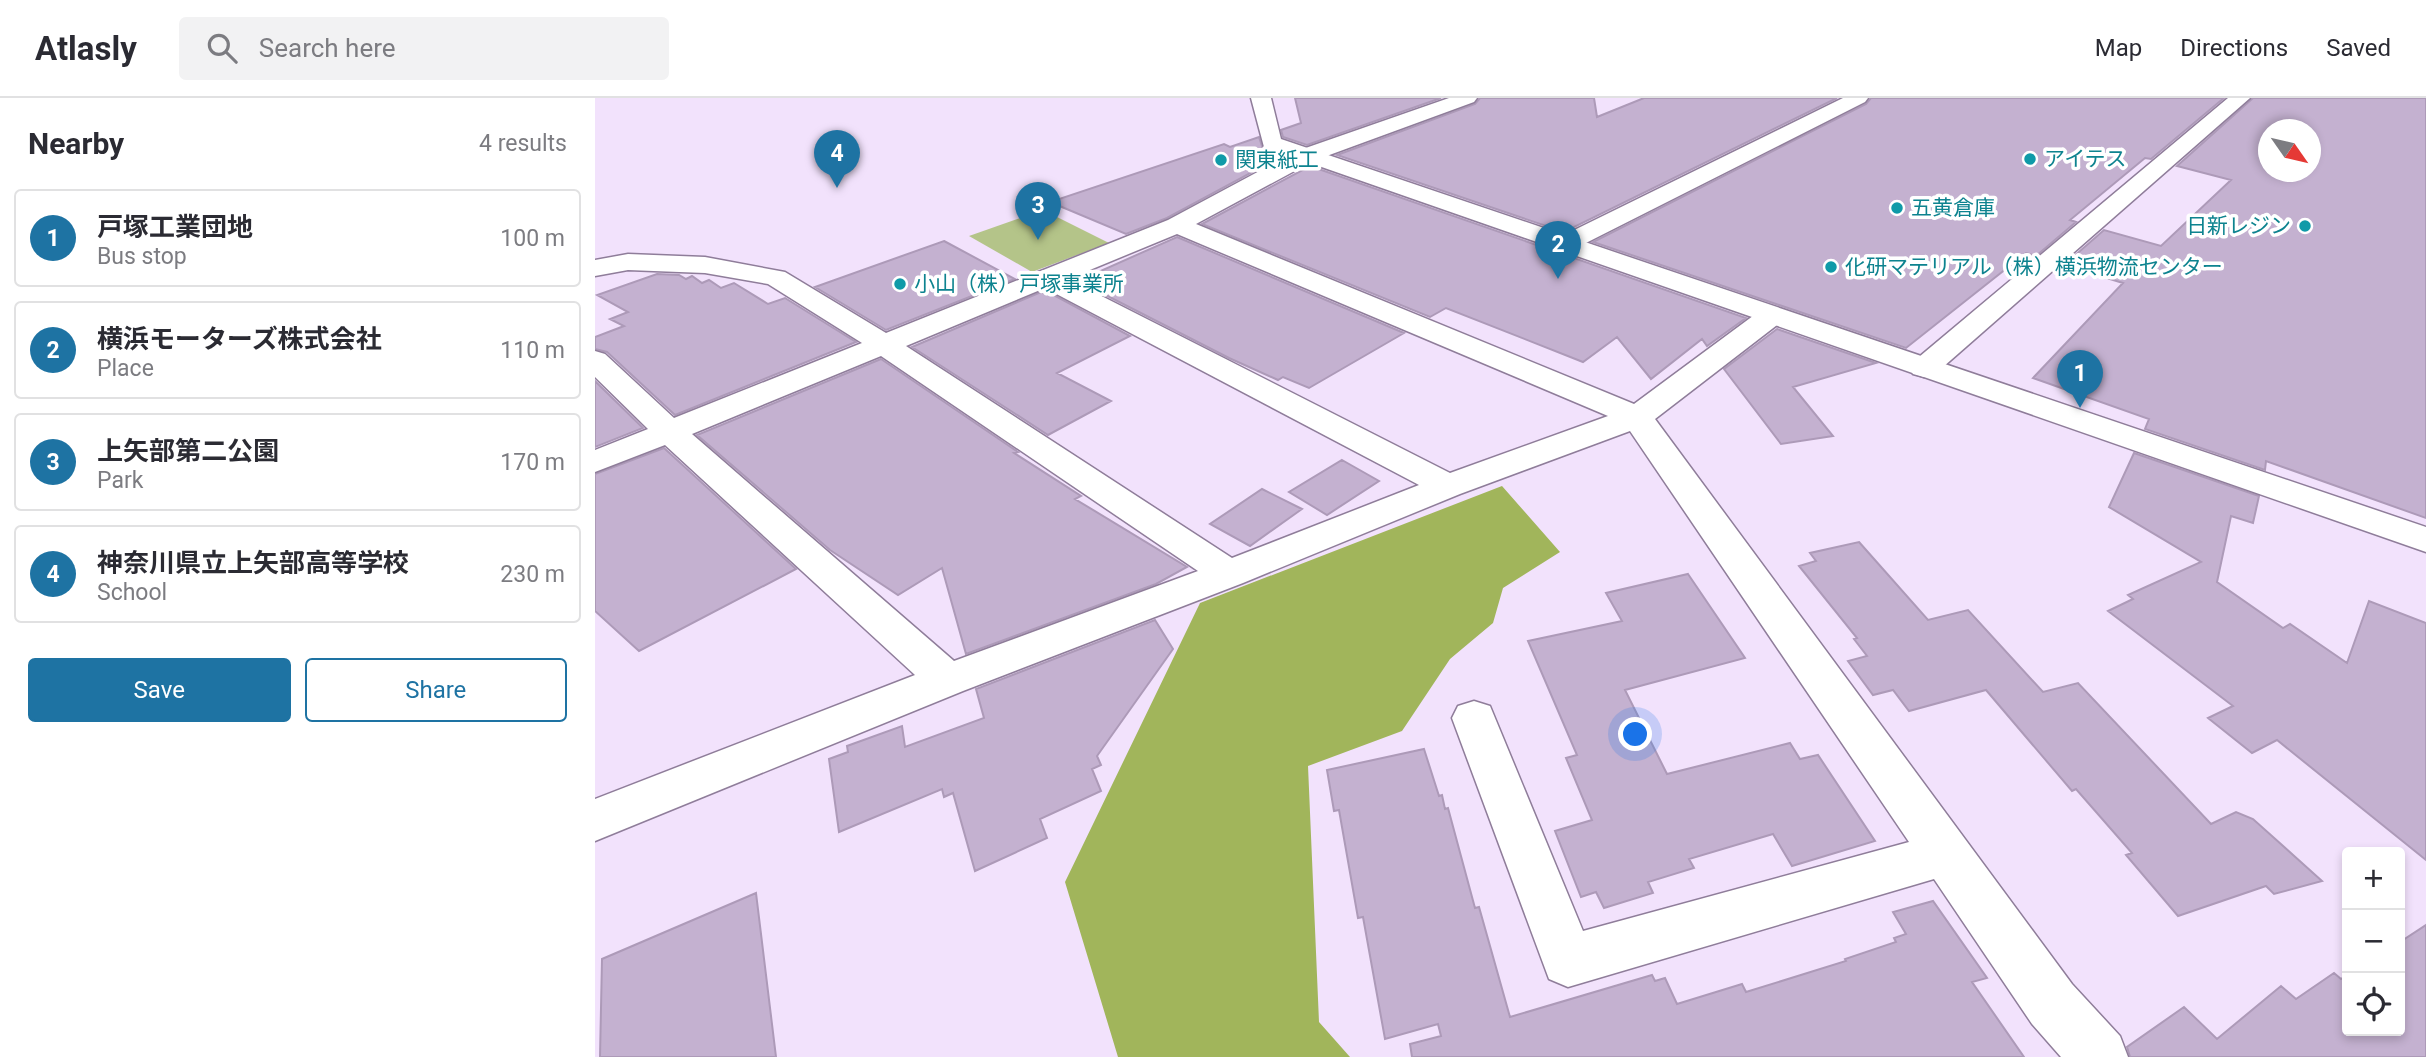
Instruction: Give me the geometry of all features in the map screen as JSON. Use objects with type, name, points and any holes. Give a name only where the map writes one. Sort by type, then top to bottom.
[{"type":"street","points":[[1261,98],[1271,144],[1567,243],[1771,316],[2426,540]]},
{"type":"street","points":[[595,463],[1177,225],[1305,156],[1467,98]]},
{"type":"street","points":[[1567,243],[1858,98]]},
{"type":"street","points":[[1924,368],[2240,98]]},
{"type":"street","points":[[1177,225],[1637,417],[2052,1004],[2099,1057]]},
{"type":"street","points":[[595,268],[628,262],[705,265],[776,278],[885,345],[1229,574]]},
{"type":"street","points":[[1046,278],[1448,486]]},
{"type":"street","points":[[595,820],[1448,486],[1637,417],[1771,316]]},
{"type":"street","points":[[595,360],[670,432],[948,680]]},
{"type":"street","points":[[1474,718],[1568,961],[1946,854]]},
{"type":"green space","points":[[1043,210],[1109,243],[1032,272],[969,236]]},
{"type":"green space","points":[[1502,486],[1560,552],[1503,588],[1493,623],[1450,659],[1402,731],[1308,766],[1319,1022],[1350,1057],[1118,1057],[1065,882],[1200,603]]},
{"type":"building","points":[[1295,98],[1441,98],[1307,145],[1283,137],[1281,130],[1301,123]]},
{"type":"building","points":[[1480,98],[1594,98],[1597,117],[1644,98],[1837,98],[1564,232],[1337,155],[1475,104]]},
{"type":"building","points":[[1871,98],[2224,98],[2151,159],[2145,158],[2070,220],[2076,222],[2036,256],[2026,253],[1906,348],[1593,242],[1866,104]]},
{"type":"building","points":[[2253,98],[2426,98],[2426,518],[2266,461],[2265,470],[2145,429],[2149,419],[2033,378],[2123,283],[2064,265],[2104,230],[2161,246],[2231,180],[2177,166]]},
{"type":"building","points":[[1259,137],[1263,149],[1282,156],[1167,218],[1126,234],[1050,202],[1224,144],[1230,147]]},
{"type":"building","points":[[1310,166],[1746,318],[1707,346],[1702,339],[1651,379],[1617,337],[1583,362],[1446,308],[1430,317],[1202,224]]},
{"type":"building","points":[[1177,237],[1404,333],[1309,388],[1283,377],[1278,380],[1229,358],[1078,281]]},
{"type":"building","name":"小山（株）戸塚事業所","points":[[944,241],[1015,279],[886,330],[815,287]]},
{"type":"building","points":[[657,274],[679,275],[686,279],[692,276],[702,283],[709,280],[721,288],[734,283],[768,304],[785,298],[856,342],[675,415],[607,352],[595,349],[595,337],[624,326],[610,319],[628,312],[597,295]]},
{"type":"building","points":[[1041,292],[1050,293],[1130,336],[1057,373],[1111,401],[1048,435],[912,347]]},
{"type":"building","points":[[1777,329],[1876,363],[1793,387],[1833,436],[1781,444],[1724,369]]},
{"type":"building","points":[[881,359],[1018,452],[1014,453],[1081,496],[1075,499],[1187,567],[1156,584],[966,654],[942,568],[898,595],[830,550],[697,435]]},
{"type":"building","points":[[595,381],[643,428],[595,447]]},
{"type":"building","points":[[664,448],[796,569],[639,651],[595,611],[595,474]]},
{"type":"building","points":[[2134,453],[2259,496],[2253,523],[2231,516],[2217,582],[2283,628],[2290,624],[2347,663],[2369,601],[2426,623],[2426,860],[2277,740],[2252,753],[2208,718],[2233,706],[2108,611],[2133,599],[2128,595],[2201,562],[2109,507]]},
{"type":"building","points":[[1342,460],[1379,481],[1327,515],[1289,492]]},
{"type":"building","points":[[1262,489],[1302,509],[1250,546],[1210,524]]},
{"type":"building","points":[[1859,542],[1928,620],[1968,610],[2043,692],[2078,683],[2211,824],[2236,812],[2253,819],[2322,881],[2274,894],[2266,886],[2178,916],[2126,855],[2132,853],[2076,789],[2072,791],[1986,690],[1909,711],[1893,690],[1873,695],[1848,661],[1867,656],[1854,639],[1857,638],[1799,566],[1816,561],[1810,553]]},
{"type":"building","points":[[1688,574],[1745,658],[1625,690],[1667,774],[1790,743],[1800,759],[1818,755],[1875,841],[1792,866],[1773,834],[1689,859],[1694,868],[1648,882],[1653,893],[1604,908],[1596,892],[1581,897],[1555,831],[1592,820],[1566,758],[1577,755],[1528,641],[1622,621],[1606,593]]},
{"type":"building","points":[[1155,620],[1173,649],[1097,756],[1101,765],[1092,769],[1101,791],[1040,819],[1047,838],[975,871],[953,793],[944,797],[942,789],[839,832],[829,759],[848,752],[847,746],[902,726],[905,747],[984,718],[976,689]]},
{"type":"building","points":[[1424,749],[1439,796],[1442,795],[1445,809],[1448,808],[1475,908],[1479,907],[1510,1017],[1652,975],[1655,981],[1665,978],[1677,1004],[1742,984],[1746,992],[1846,961],[1845,959],[1896,942],[1894,938],[1906,934],[1893,912],[1933,901],[1987,978],[1972,982],[2024,1057],[1412,1057],[1410,1044],[1441,1036],[1438,1024],[1385,1039],[1363,917],[1358,918],[1339,810],[1334,811],[1327,770]]},
{"type":"building","points":[[756,893],[776,1057],[600,1057],[602,959]]},
{"type":"building","points":[[2426,925],[2426,1057],[2130,1057],[2127,1047],[2184,1007],[2217,1039],[2281,986],[2296,999],[2334,973],[2342,978],[2342,1036],[2405,1036],[2405,939]]},
{"type":"place","name":"アイテス","points":[[2030,159]]},
{"type":"place","name":"関東紙工","points":[[1221,160]]},
{"type":"place","name":"神奈川県立上矢部高等学校","points":[[837,188]]},
{"type":"place","name":"五黄倉庫","points":[[1897,208]]},
{"type":"place","name":"日新レジン","points":[[2305,226]]},
{"type":"place","name":"上矢部第二公園","points":[[1038,240]]},
{"type":"place","name":"化研マテリアル（株）横浜物流センター","points":[[1831,267]]},
{"type":"place","name":"横浜モーターズ株式会社","points":[[1558,279]]},
{"type":"place","name":"小山（株）戸塚事業所","points":[[900,284]]},
{"type":"place","name":"戸塚工業団地","points":[[2080,408]]}]
